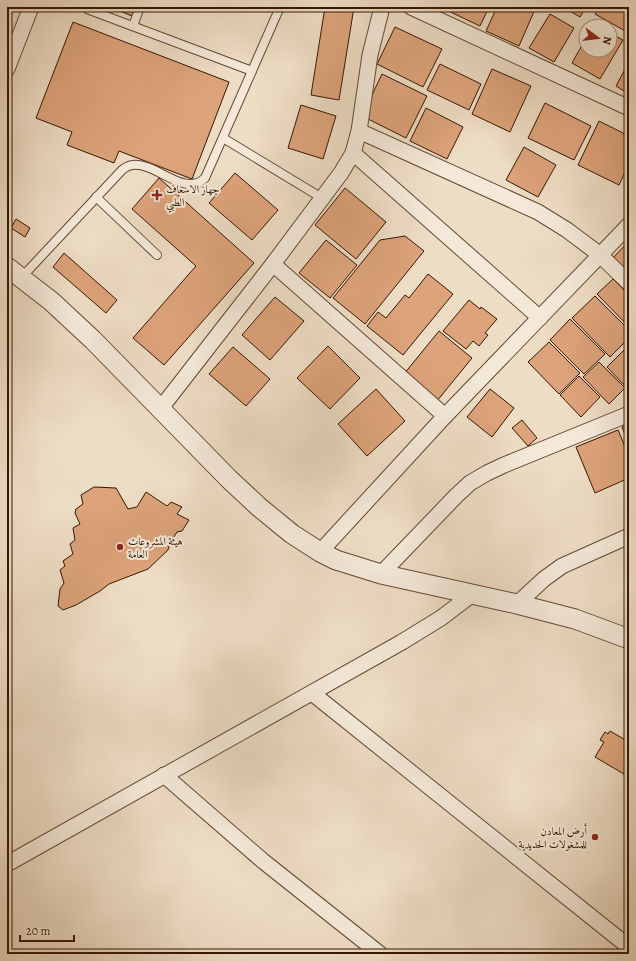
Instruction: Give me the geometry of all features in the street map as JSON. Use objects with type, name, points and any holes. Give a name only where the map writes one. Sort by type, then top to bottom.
[{"type":"street","points":[[7,69],[31,7]]},
{"type":"street","points":[[161,408],[274,264],[341,173],[353,153],[359,131],[370,55],[382,7]]},
{"type":"street","points":[[411,7],[629,108]]},
{"type":"street","points":[[359,131],[538,212],[567,230],[600,254],[629,283]]},
{"type":"street","points":[[353,153],[540,318]]},
{"type":"street","points":[[320,552],[445,416],[629,225]]},
{"type":"street","points":[[274,264],[445,416]]},
{"type":"street","points":[[14,272],[51,301],[161,408],[229,479],[259,507],[292,534],[320,552],[336,560],[382,574],[474,593],[575,619],[629,639]]},
{"type":"street","points":[[382,574],[470,483],[504,465],[629,414]]},
{"type":"street","points":[[517,604],[544,579],[562,566],[629,536]]},
{"type":"street","points":[[7,864],[312,693],[441,618],[474,593]]},
{"type":"street","points":[[312,693],[629,947]]},
{"type":"street","points":[[164,775],[263,861],[380,954]]},
{"type":"lane","points":[[133,26],[140,7]]},
{"type":"lane","points":[[14,272],[128,166],[134,164],[143,166],[186,184],[193,185],[200,183],[205,178],[280,7]]},
{"type":"lane","points":[[87,9],[252,71]]},
{"type":"lane","points":[[223,138],[322,198]]},
{"type":"lane","points":[[96,197],[157,255]]},
{"type":"building","points":[[110,7],[136,7],[132,16]]},
{"type":"building","points":[[325,7],[354,7],[339,100],[311,95]]},
{"type":"building","points":[[440,7],[489,7],[480,26]]},
{"type":"building","points":[[497,7],[536,7],[519,46],[486,31]]},
{"type":"building","points":[[563,7],[586,7],[580,17]]},
{"type":"building","points":[[599,7],[629,7],[629,29],[627,32],[618,27],[618,18],[602,18],[595,14]]},
{"type":"building","points":[[550,14],[574,28],[554,62],[529,48]]},
{"type":"building","points":[[73,22],[229,82],[192,179],[119,151],[114,163],[67,145],[72,132],[36,118]]},
{"type":"building","points":[[395,27],[442,49],[423,87],[377,64]]},
{"type":"building","points":[[618,37],[623,40],[618,48]]},
{"type":"building","points":[[578,52],[578,58],[612,58],[600,79],[572,63]]},
{"type":"building","points":[[629,62],[629,94],[616,86]]},
{"type":"building","points":[[440,64],[481,84],[469,110],[427,90]]},
{"type":"building","points":[[492,69],[531,86],[510,132],[472,114]]},
{"type":"building","points":[[382,74],[427,96],[406,138],[362,116]]},
{"type":"building","points":[[545,103],[591,126],[574,160],[528,138]]},
{"type":"building","points":[[301,105],[336,116],[323,159],[288,148]]},
{"type":"building","points":[[426,108],[463,127],[447,159],[410,141]]},
{"type":"building","points":[[599,121],[629,136],[629,164],[619,185],[578,165]]},
{"type":"building","points":[[524,147],[556,165],[538,197],[506,180]]},
{"type":"building","points":[[235,173],[278,210],[252,240],[209,203]]},
{"type":"building","points":[[159,178],[254,263],[164,365],[133,338],[196,266],[132,209]]},
{"type":"building","points":[[345,188],[386,222],[356,259],[315,225]]},
{"type":"building","points":[[16,219],[30,228],[25,237],[11,228]]},
{"type":"building","points":[[405,236],[424,251],[365,324],[333,298],[380,240]]},
{"type":"building","points":[[326,240],[357,265],[330,298],[299,273]]},
{"type":"building","points":[[629,241],[629,276],[612,259]]},
{"type":"building","points":[[64,253],[117,300],[106,313],[53,267]]},
{"type":"building","points":[[428,274],[453,294],[403,355],[367,326],[378,312],[386,318],[405,295],[409,298]]},
{"type":"building","points":[[613,279],[629,295],[629,327],[597,294]]},
{"type":"building","points":[[595,296],[629,330],[629,338],[610,357],[572,318]]},
{"type":"building","points":[[275,297],[304,321],[270,360],[242,335]]},
{"type":"building","points":[[469,300],[480,309],[481,307],[497,319],[485,333],[488,335],[479,346],[473,341],[466,349],[443,331]]},
{"type":"building","points":[[570,319],[605,354],[584,374],[550,340]]},
{"type":"building","points":[[439,331],[472,358],[437,401],[404,374]]},
{"type":"building","points":[[549,342],[580,373],[559,394],[528,362]]},
{"type":"building","points":[[629,345],[629,382],[625,386],[607,367]]},
{"type":"building","points":[[328,346],[360,378],[330,409],[297,378]]},
{"type":"building","points":[[233,347],[270,379],[246,406],[209,374]]},
{"type":"building","points":[[599,362],[625,388],[609,404],[583,377]]},
{"type":"building","points":[[579,376],[600,397],[581,417],[560,395]]},
{"type":"building","points":[[376,389],[405,421],[367,456],[338,424]]},
{"type":"building","points":[[490,389],[514,408],[492,437],[467,417]]},
{"type":"building","points":[[522,420],[537,438],[528,446],[512,428]]},
{"type":"building","points":[[629,424],[629,444],[622,427]]},
{"type":"building","points":[[618,430],[629,456],[629,478],[595,493],[576,447]]},
{"type":"building","name":"هيئة المشروعات العامة","points":[[94,487],[116,488],[128,509],[137,507],[146,492],[167,506],[171,502],[182,507],[177,514],[189,520],[182,531],[177,532],[170,543],[168,550],[148,569],[109,584],[76,605],[63,610],[58,606],[60,589],[64,583],[60,570],[65,566],[63,561],[73,554],[70,544],[75,540],[73,528],[80,524],[75,513],[76,509],[83,504],[81,495]]},
{"type":"building","points":[[610,731],[629,742],[629,777],[595,757],[604,742],[600,740],[605,732],[608,734]]},
{"type":"place","name":"جهاز الاسعاف الطبي","points":[[157,195]]},
{"type":"place","name":"هيئة المشروعات العامة","points":[[120,547]]},
{"type":"place","name":"أرض المعادن للمشغولات الحديدية","points":[[595,837]]}]
